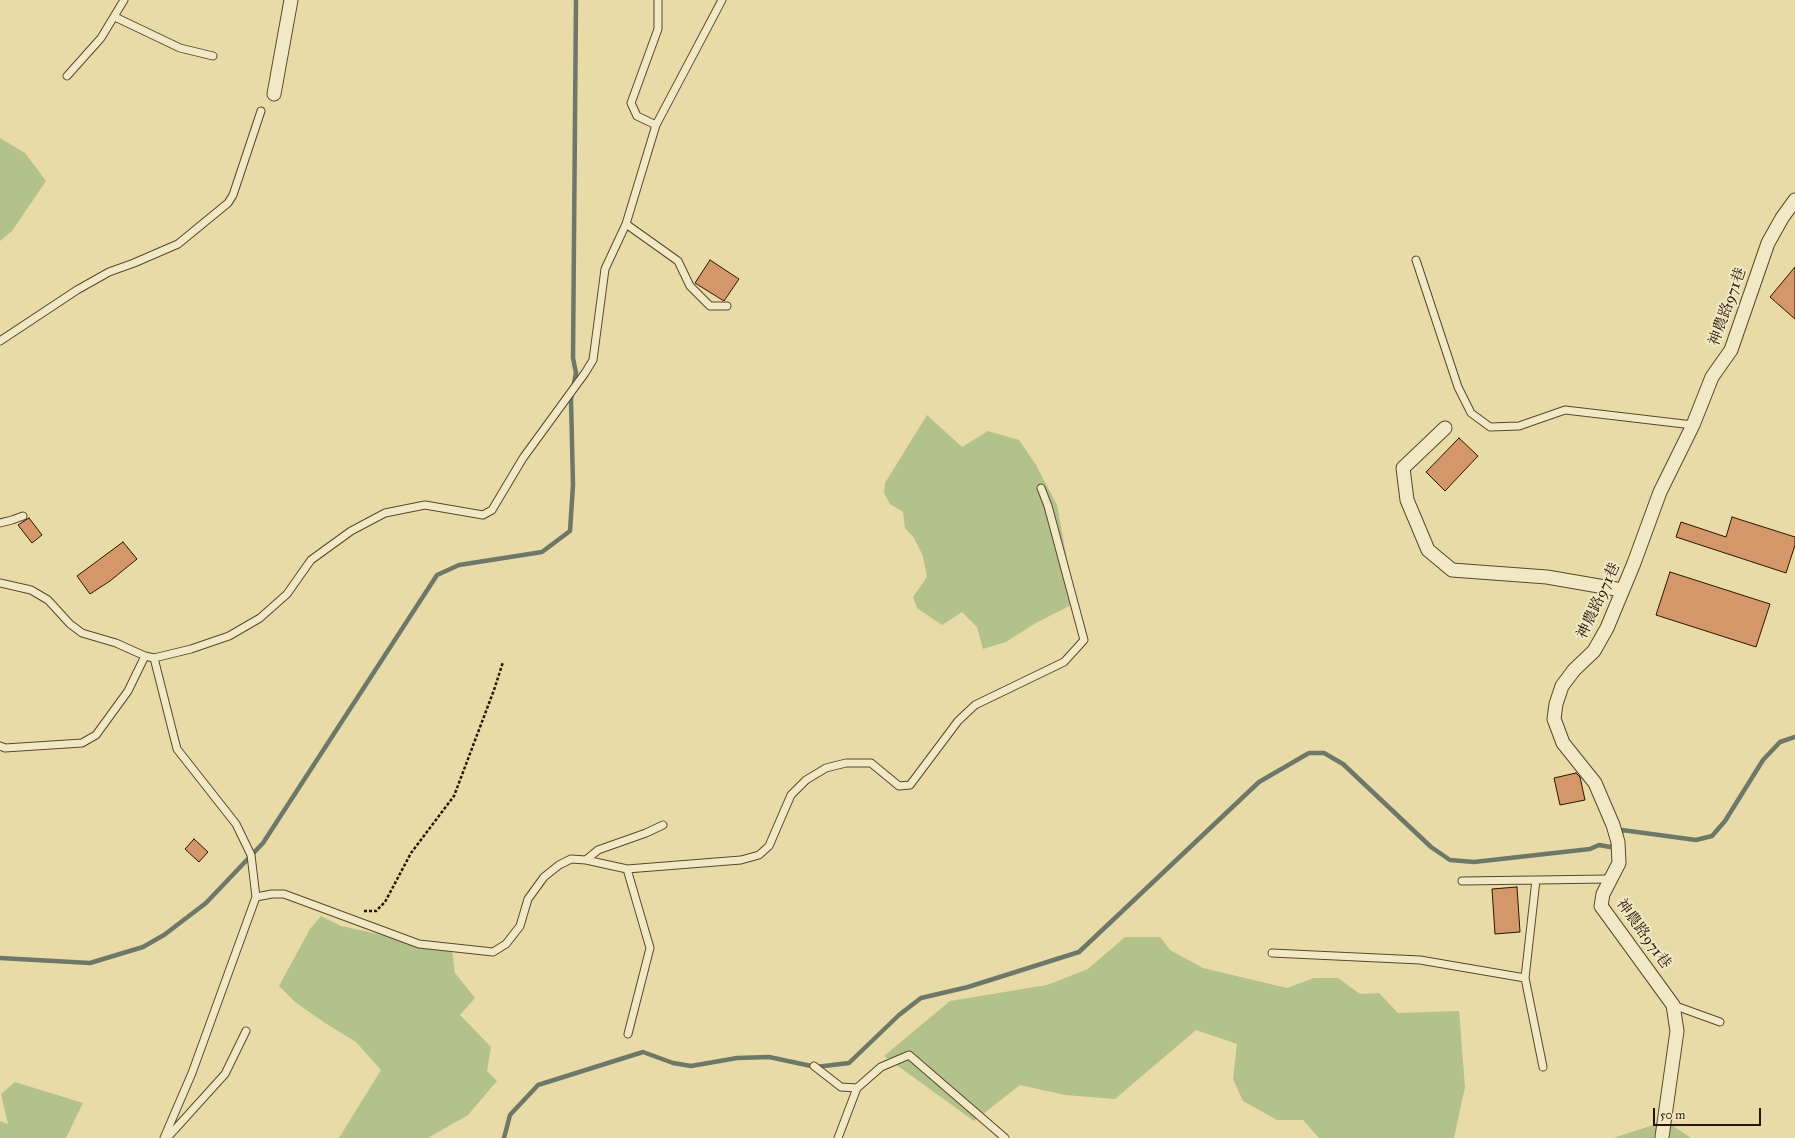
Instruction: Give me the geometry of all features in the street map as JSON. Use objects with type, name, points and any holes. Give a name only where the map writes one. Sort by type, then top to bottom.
[{"type":"street","points":[[274,94],[291,0]]},
{"type":"street","name":"神農路971巷","points":[[1660,1138],[1676,1031],[1673,1005],[1601,906],[1603,894],[1609,879],[1619,863],[1618,842],[1613,825],[1595,783],[1563,743],[1554,719],[1556,704],[1562,686],[1574,670],[1594,651],[1607,628],[1660,492],[1693,425],[1712,377],[1732,350],[1768,243],[1782,218],[1795,200]]},
{"type":"street","points":[[1445,428],[1404,468],[1407,500],[1428,550],[1452,570],[1547,577],[1622,590]]},
{"type":"lane","points":[[67,76],[101,38],[124,0]]},
{"type":"lane","points":[[656,125],[637,116],[631,103],[658,29],[658,0]]},
{"type":"lane","points":[[0,583],[31,590],[48,600],[70,624],[82,634],[116,643],[145,656],[154,658],[191,649],[229,636],[260,618],[287,594],[311,560],[351,531],[385,513],[425,505],[483,515],[492,510],[523,458],[586,373],[593,360],[605,269],[626,224],[656,125],[722,0]]},
{"type":"lane","points":[[115,17],[180,48],[213,56]]},
{"type":"lane","points":[[0,341],[51,306],[108,272],[134,263],[178,244],[228,203],[233,195],[261,111]]},
{"type":"lane","points":[[626,224],[678,261],[690,286],[710,306],[727,306]]},
{"type":"lane","points":[[1416,260],[1458,388],[1471,413],[1490,427],[1519,426],[1565,410],[1693,425]]},
{"type":"lane","points":[[256,897],[272,894],[284,894],[419,944],[493,952],[506,944],[520,926],[528,899],[544,877],[570,859],[586,860],[627,869],[741,860],[759,855],[769,846],[791,794],[806,780],[826,768],[846,763],[871,762],[900,786],[910,785],[958,721],[975,705],[1064,662],[1084,640],[1048,506],[1041,488]]},
{"type":"lane","points":[[0,523],[23,516]]},
{"type":"lane","points":[[0,746],[5,748],[82,743],[96,735],[128,691],[145,656]]},
{"type":"lane","points":[[154,658],[177,749],[236,824],[251,855],[256,897],[192,1073],[164,1138]]},
{"type":"lane","points":[[586,860],[598,850],[646,833],[663,824]]},
{"type":"lane","points":[[627,869],[650,948],[628,1034]]},
{"type":"lane","points":[[1462,881],[1609,879]]},
{"type":"lane","points":[[1536,880],[1525,978],[1543,1067]]},
{"type":"lane","points":[[1272,952],[1420,960],[1525,978]]},
{"type":"lane","points":[[1673,1005],[1720,1022]]},
{"type":"lane","points":[[167,1138],[225,1074],[246,1031]]},
{"type":"lane","points":[[838,1138],[857,1088],[881,1067],[910,1055],[1005,1138]]},
{"type":"lane","points":[[814,1066],[841,1087],[857,1088]]},
{"type":"path","points":[[358,909],[366,912],[376,911],[385,902],[411,853],[454,796],[503,662]]},
{"type":"green space","points":[[0,138],[25,153],[46,181],[12,231],[0,241]]},
{"type":"green space","points":[[927,415],[962,447],[988,431],[1019,440],[1036,465],[1057,505],[1075,603],[1034,624],[1006,642],[983,649],[977,627],[962,612],[942,625],[917,608],[913,597],[927,577],[923,556],[914,538],[905,528],[903,512],[890,504],[884,493],[885,483]]},
{"type":"green space","points":[[321,916],[341,926],[452,950],[455,973],[475,998],[460,1015],[491,1047],[487,1071],[497,1081],[468,1115],[428,1138],[339,1138],[381,1070],[356,1042],[295,1002],[279,986],[310,929]]},
{"type":"green space","points":[[1125,937],[1160,937],[1170,950],[1203,968],[1287,988],[1314,978],[1338,978],[1360,994],[1379,993],[1398,1013],[1459,1011],[1465,1087],[1454,1138],[1319,1138],[1303,1120],[1277,1120],[1243,1101],[1233,1079],[1237,1044],[1196,1030],[1115,1099],[1065,1095],[1020,1085],[974,1121],[884,1056],[950,1001],[1047,985],[1088,969]]},
{"type":"green space","points":[[15,1082],[83,1103],[66,1138],[0,1138],[0,1121],[8,1124],[1,1094]]},
{"type":"green space","points":[[1666,1121],[1691,1138],[1613,1138]]},
{"type":"building","points":[[710,260],[739,279],[724,301],[695,283]]},
{"type":"building","points":[[1795,267],[1795,319],[1770,297]]},
{"type":"building","points":[[1459,438],[1478,456],[1445,491],[1426,472]]},
{"type":"building","points":[[1732,517],[1795,537],[1795,545],[1786,573],[1676,537],[1681,522],[1726,537]]},
{"type":"building","points":[[29,518],[42,535],[32,543],[18,525]]},
{"type":"building","points":[[123,542],[137,559],[110,581],[90,594],[77,576]]},
{"type":"building","points":[[1670,572],[1770,604],[1756,647],[1656,615]]},
{"type":"building","points":[[1576,773],[1580,777],[1585,800],[1560,805],[1554,778]]},
{"type":"building","points":[[194,839],[208,852],[199,862],[185,849]]},
{"type":"building","points":[[1517,887],[1520,932],[1495,934],[1492,889]]},
{"type":"waterway","points":[[0,958],[90,963],[143,947],[164,935],[206,903],[263,843],[437,575],[459,565],[542,552],[570,531],[573,485],[571,399],[576,373],[573,358],[576,0]]},
{"type":"waterway","points":[[1620,836],[1622,830],[1696,840],[1712,836],[1725,821],[1763,760],[1780,742],[1795,737]]},
{"type":"waterway","points":[[504,1138],[510,1115],[538,1085],[643,1052],[673,1063],[691,1066],[737,1058],[769,1057],[816,1067],[849,1063],[899,1015],[921,998],[968,987],[1079,952],[1259,782],[1309,753],[1324,753],[1343,764],[1431,847],[1450,860],[1474,862],[1590,849],[1599,845],[1610,847],[1617,843]]}]
